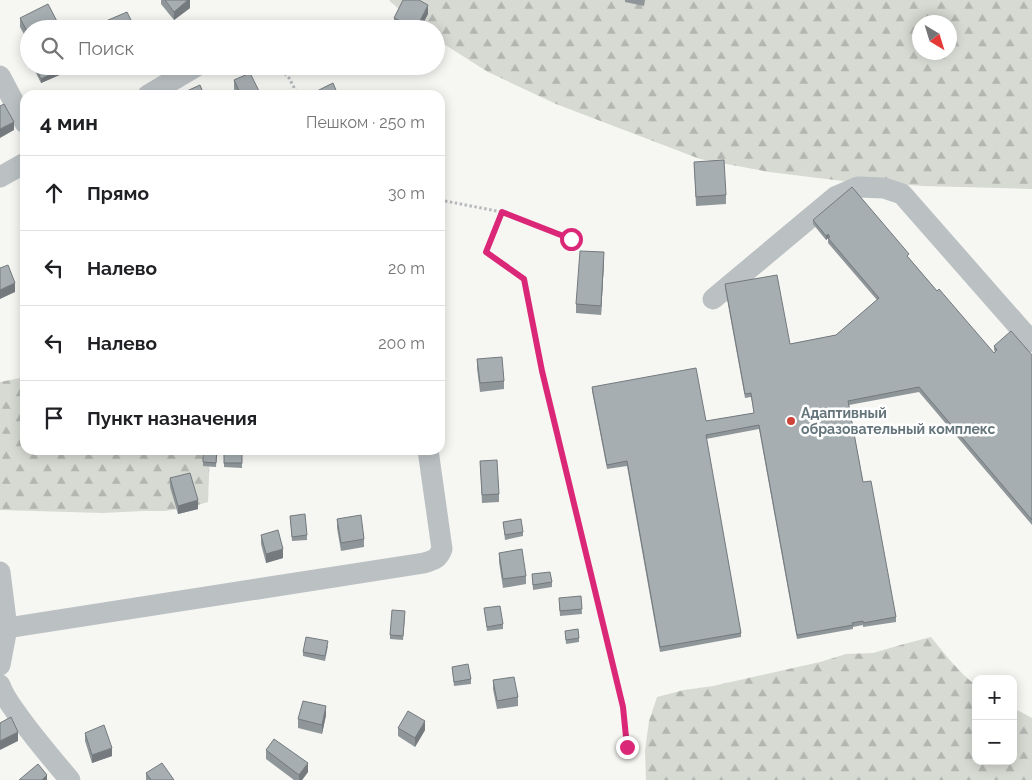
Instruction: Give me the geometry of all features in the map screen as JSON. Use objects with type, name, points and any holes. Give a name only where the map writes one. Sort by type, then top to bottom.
[{"type":"street","points":[[156,90],[182,75]]},
{"type":"street","points":[[0,76],[20,114]]},
{"type":"street","points":[[0,177],[20,166]]},
{"type":"street","points":[[713,299],[835,197],[858,188],[884,188],[902,194],[1032,342]]},
{"type":"street","points":[[7,628],[433,560],[440,556],[442,549],[429,455]]},
{"type":"street","points":[[0,572],[7,628],[0,665]]},
{"type":"street","points":[[0,685],[2,692],[16,712],[70,780]]},
{"type":"path","points":[[286,75],[295,90]]},
{"type":"path","points":[[445,201],[502,212],[571,239]]},
{"type":"path","points":[[502,212],[486,252],[524,279],[542,371],[623,707],[627,747]]},
{"type":"green space","points":[[389,0],[1032,0],[1032,189],[923,186],[843,181],[769,172],[700,159],[556,104],[488,72],[445,45],[445,20],[410,20]]},
{"type":"green space","points":[[20,378],[20,455],[210,455],[208,502],[165,511],[103,513],[0,510],[0,382]]},
{"type":"green space","points":[[931,637],[958,669],[972,682],[972,765],[1017,765],[1017,710],[1032,718],[1032,780],[646,780],[645,751],[649,721],[657,697],[820,662],[846,654],[873,653]]},
{"type":"building","points":[[165,0],[188,0],[174,12]]},
{"type":"building","points":[[403,0],[419,0],[428,5],[420,20],[398,20],[394,18]]},
{"type":"building","points":[[48,4],[56,20],[21,20],[20,18]]},
{"type":"building","points":[[127,12],[131,20],[108,20]]},
{"type":"building","points":[[39,75],[49,75],[41,79]]},
{"type":"building","points":[[245,75],[251,75],[258,90],[239,90],[234,80]]},
{"type":"building","points":[[333,83],[336,90],[319,90]]},
{"type":"building","points":[[200,85],[202,90],[189,90]]},
{"type":"building","points":[[4,104],[14,122],[0,129],[0,106]]},
{"type":"building","points":[[724,160],[726,195],[696,197],[694,162]]},
{"type":"building","name":"Адаптивный образовательный комплекс","points":[[852,187],[909,254],[907,256],[937,291],[939,289],[994,353],[997,350],[994,346],[1011,331],[1032,355],[1032,520],[919,387],[848,401],[863,482],[871,481],[896,617],[852,623],[853,625],[797,635],[759,425],[706,435],[741,633],[660,647],[627,461],[607,465],[592,387],[696,368],[706,421],[754,413],[751,393],[745,394],[725,284],[777,275],[790,344],[836,335],[879,298],[828,238],[830,237],[828,234],[826,236],[813,220]]},
{"type":"building","points":[[580,251],[604,252],[601,306],[576,304]]},
{"type":"building","points":[[8,265],[15,283],[0,290],[0,268]]},
{"type":"building","points":[[502,357],[504,381],[480,383],[477,359]]},
{"type":"building","points":[[203,455],[217,455],[216,463],[203,462]]},
{"type":"building","points":[[224,455],[242,455],[242,463],[224,463]]},
{"type":"building","points":[[497,460],[499,494],[482,495],[480,461]]},
{"type":"building","points":[[190,473],[198,500],[178,506],[170,478]]},
{"type":"building","points":[[305,514],[307,535],[292,537],[290,516]]},
{"type":"building","points":[[361,515],[364,539],[341,543],[337,519]]},
{"type":"building","points":[[521,519],[523,532],[505,535],[503,522]]},
{"type":"building","points":[[278,530],[283,549],[266,554],[261,535]]},
{"type":"building","points":[[522,549],[526,576],[503,579],[499,553]]},
{"type":"building","points":[[550,572],[552,582],[533,585],[532,574]]},
{"type":"building","points":[[581,596],[582,609],[560,611],[559,598]]},
{"type":"building","points":[[500,606],[503,624],[487,627],[484,608]]},
{"type":"building","points":[[392,610],[405,611],[403,636],[390,635]]},
{"type":"building","points":[[578,629],[579,638],[566,640],[565,631]]},
{"type":"building","points":[[306,637],[328,641],[325,656],[303,652]]},
{"type":"building","points":[[468,664],[471,679],[454,682],[452,667]]},
{"type":"building","points":[[514,677],[518,697],[497,701],[493,680]]},
{"type":"building","points":[[303,701],[326,706],[322,725],[298,719]]},
{"type":"building","points":[[408,711],[425,721],[415,738],[398,728]]},
{"type":"building","points":[[11,717],[18,732],[0,741],[0,723]]},
{"type":"building","points":[[104,725],[112,748],[92,755],[85,733]]},
{"type":"building","points":[[274,739],[308,763],[299,775],[266,750]]},
{"type":"building","points":[[162,763],[174,780],[151,780],[146,773]]},
{"type":"building","points":[[38,764],[47,775],[42,780],[19,780]]},
{"type":"place","name":"Адаптивный образовательный комплекс","points":[[791,421]]},
{"type":"route","points":[[571,239],[502,212],[486,252],[524,279],[542,371],[623,707],[627,747]]}]
